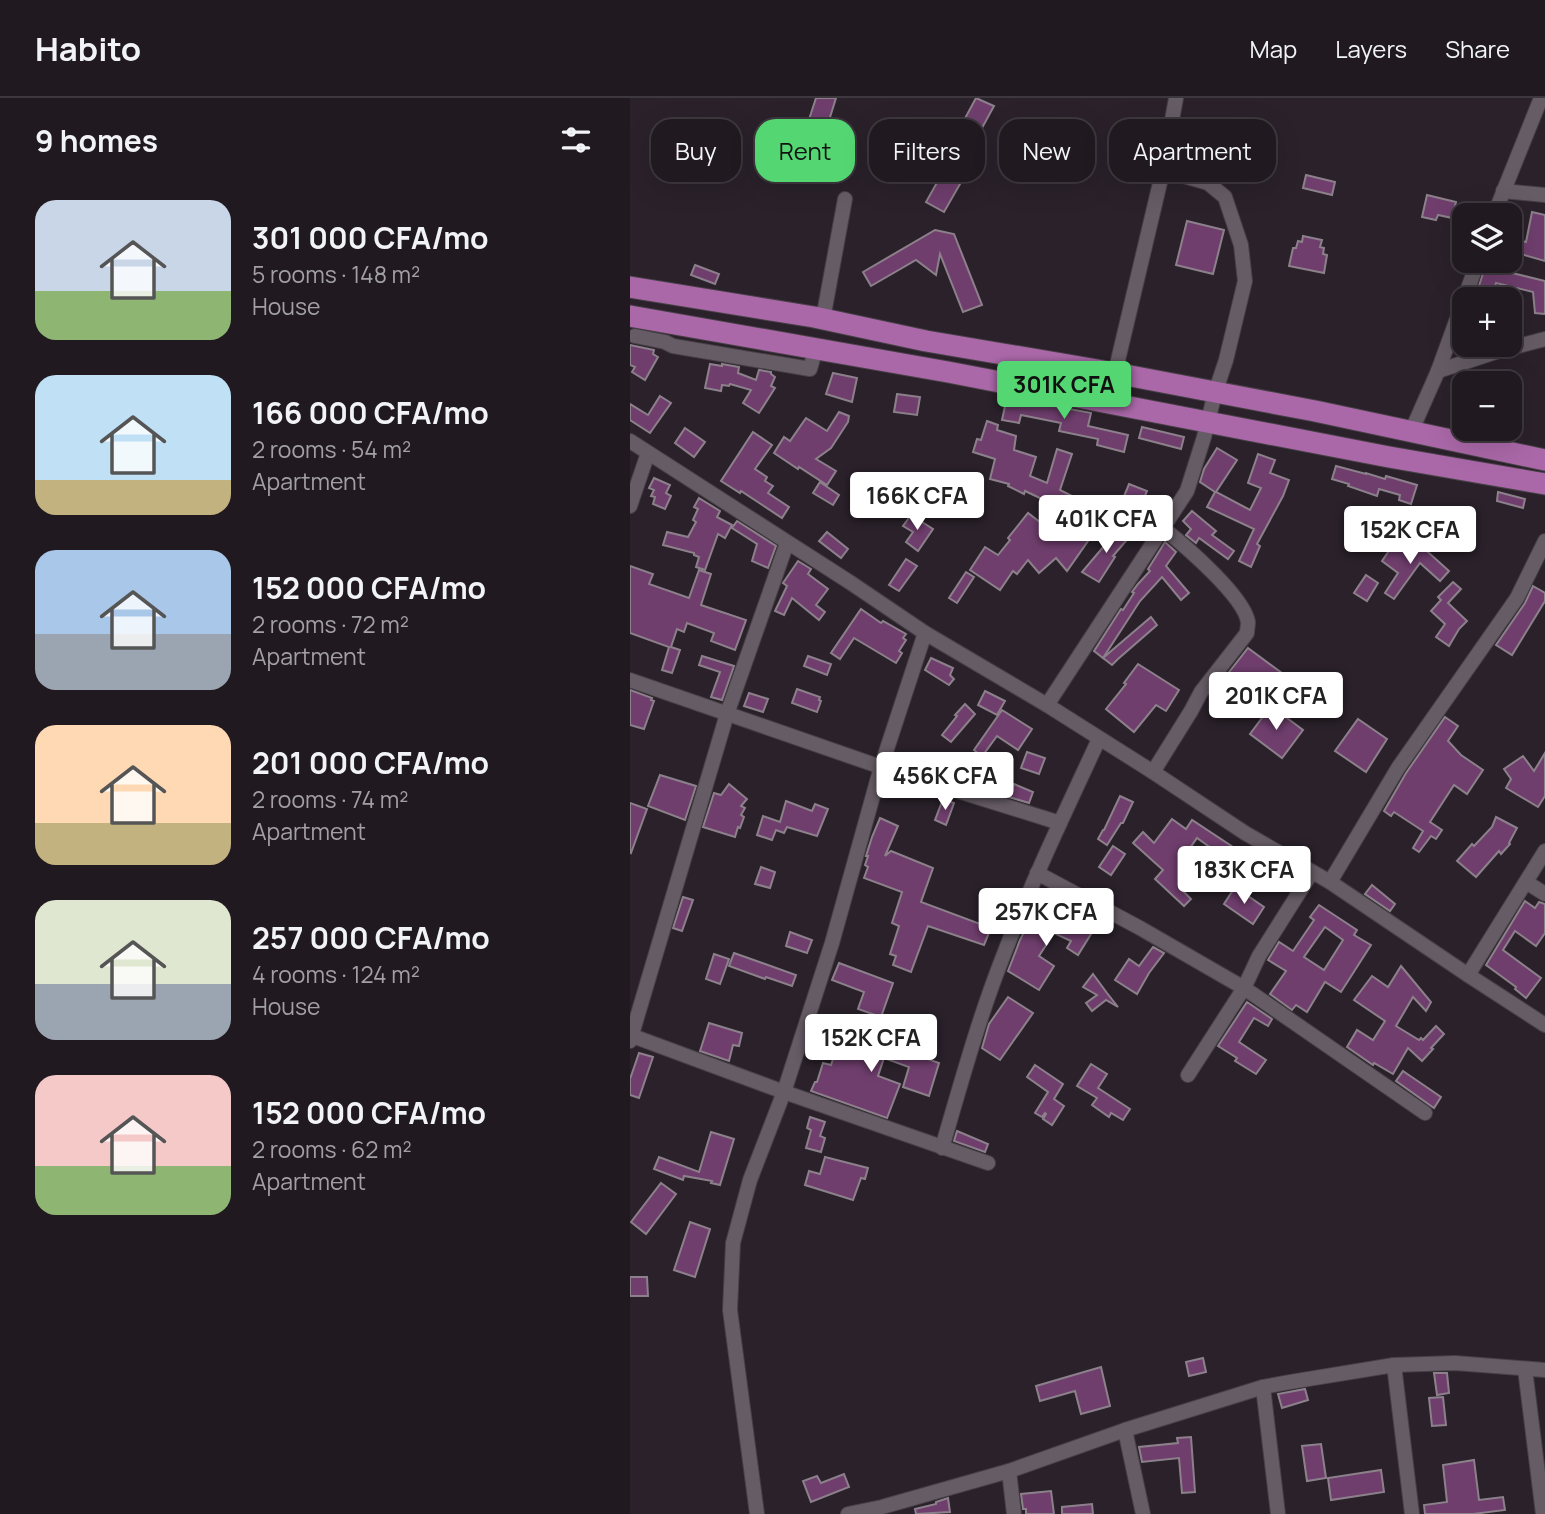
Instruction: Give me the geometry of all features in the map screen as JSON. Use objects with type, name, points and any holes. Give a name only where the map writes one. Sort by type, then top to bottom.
[{"type":"main road","points":[[630,287],[823,319],[926,341],[1115,373],[1315,411],[1545,460]]},
{"type":"main road","points":[[633,326],[816,348],[1545,484]]},
{"type":"main road","points":[[920,367],[926,341]]},
{"type":"main road","points":[[1479,472],[1484,447]]},
{"type":"street","points":[[1172,119],[1175,98]]},
{"type":"street","points":[[1498,203],[1541,98]]},
{"type":"street","points":[[1115,373],[1160,182]]},
{"type":"street","points":[[1047,705],[1187,491],[1226,360],[1245,281],[1241,245],[1225,197],[1205,182]]},
{"type":"street","points":[[1503,191],[1545,195]]},
{"type":"street","points":[[823,319],[845,199]]},
{"type":"street","points":[[1411,432],[1438,371],[1474,273]]},
{"type":"street","points":[[1438,371],[1545,339]]},
{"type":"street","points":[[630,441],[851,583],[925,634],[1047,705],[1245,833],[1330,882],[1545,1025]]},
{"type":"street","points":[[630,506],[648,453]]},
{"type":"street","points":[[1153,772],[1201,692],[1247,633],[1248,621],[1241,607],[1222,583],[1163,528]]},
{"type":"street","points":[[1330,882],[1398,768],[1517,598],[1545,541]]},
{"type":"street","points":[[787,543],[727,714],[631,1037],[988,1163]]},
{"type":"street","points":[[757,1514],[730,1310],[733,1243],[750,1180],[784,1092],[832,943],[881,767],[925,634]]},
{"type":"street","points":[[630,680],[881,767],[1060,823]]},
{"type":"street","points":[[942,1148],[966,1063],[1003,956],[1037,873],[1099,739]]},
{"type":"street","points":[[1468,975],[1545,850]]},
{"type":"street","points":[[1188,1074],[1244,988],[1259,956],[1312,872]]},
{"type":"street","points":[[1037,873],[1244,988],[1425,1113]]},
{"type":"street","points":[[1526,881],[1545,894]]},
{"type":"street","points":[[848,1514],[883,1511],[1263,1387],[1394,1366],[1455,1363],[1545,1370]]},
{"type":"street","points":[[1394,1366],[1412,1514]]},
{"type":"street","points":[[1525,1369],[1543,1514]]},
{"type":"street","points":[[1263,1387],[1278,1514]]},
{"type":"street","points":[[1125,1430],[1143,1514]]},
{"type":"street","points":[[1009,1471],[1014,1514]]},
{"type":"building","points":[[816,98],[836,98],[829,119],[809,119]]},
{"type":"building","points":[[976,98],[994,106],[985,122],[985,119],[965,119]]},
{"type":"building","points":[[1306,175],[1335,182],[1332,195],[1303,188]]},
{"type":"building","points":[[937,182],[961,182],[944,212],[926,202]]},
{"type":"building","points":[[1427,195],[1456,202],[1452,203],[1452,218],[1438,215],[1436,220],[1422,217]]},
{"type":"building","points":[[1532,212],[1545,215],[1545,261],[1522,254],[1522,241],[1526,242]]},
{"type":"building","points":[[1187,221],[1224,230],[1213,274],[1176,265]]},
{"type":"building","points":[[935,230],[954,234],[982,305],[963,312],[940,254],[936,275],[916,260],[871,286],[863,272]]},
{"type":"building","points":[[1303,236],[1322,240],[1320,247],[1324,248],[1323,254],[1327,255],[1324,273],[1289,266],[1293,248],[1296,248],[1298,241],[1302,242]]},
{"type":"building","points":[[695,265],[719,274],[715,284],[691,275]]},
{"type":"building","points":[[1483,273],[1512,273],[1545,281],[1545,314],[1535,313],[1533,292],[1522,289],[1522,287],[1496,283],[1495,287],[1479,287]]},
{"type":"building","points":[[630,345],[654,350],[653,354],[658,357],[645,380],[632,372],[635,367],[630,365]]},
{"type":"building","points":[[710,364],[739,367],[738,373],[756,380],[759,370],[771,372],[775,377],[771,386],[775,388],[759,413],[743,403],[751,390],[730,384],[722,385],[721,391],[705,388]]},
{"type":"building","points":[[833,373],[857,378],[852,402],[826,394]]},
{"type":"building","points":[[897,394],[920,397],[917,415],[894,412]]},
{"type":"building","points":[[660,396],[671,403],[650,433],[630,420],[630,404],[648,415]]},
{"type":"building","points":[[1007,397],[1091,413],[1088,426],[1128,435],[1124,452],[1097,445],[1098,439],[1059,431],[1061,423],[1021,415],[1019,423],[1002,420]]},
{"type":"building","points":[[839,412],[849,416],[848,422],[831,448],[816,459],[836,471],[827,485],[774,453],[784,437],[790,441],[806,418],[827,431]]},
{"type":"building","points":[[987,421],[998,425],[997,430],[1016,436],[1014,450],[1036,457],[1030,476],[1047,483],[1057,449],[1072,454],[1060,490],[1072,496],[1065,512],[1025,491],[1024,494],[1008,486],[1009,484],[990,479],[995,459],[973,452],[977,439],[981,440]]},
{"type":"building","points":[[1142,427],[1184,437],[1181,449],[1139,438]]},
{"type":"building","points":[[685,428],[705,442],[694,457],[675,443]]},
{"type":"building","points":[[753,432],[772,445],[755,469],[767,477],[765,481],[773,486],[768,493],[789,507],[782,518],[721,481]]},
{"type":"building","points":[[1217,448],[1237,460],[1216,492],[1250,510],[1261,488],[1248,483],[1258,454],[1275,460],[1270,473],[1289,480],[1257,544],[1260,546],[1251,567],[1239,561],[1254,529],[1207,507],[1215,492],[1200,482],[1204,469]]},
{"type":"building","points":[[1336,466],[1417,485],[1411,504],[1399,500],[1400,495],[1379,489],[1377,496],[1332,479]]},
{"type":"building","points":[[654,478],[670,485],[666,493],[671,496],[665,509],[653,504],[655,497],[651,496],[654,490],[649,488]]},
{"type":"building","points":[[820,482],[839,495],[833,505],[813,493]]},
{"type":"building","points":[[1129,484],[1147,491],[1138,513],[1120,506]]},
{"type":"building","points":[[1498,492],[1525,499],[1523,508],[1497,501]]},
{"type":"building","points":[[699,498],[720,511],[717,517],[732,525],[725,538],[718,534],[705,570],[696,567],[699,557],[694,553],[663,545],[667,532],[688,537],[696,522],[693,520],[698,509],[694,507]]},
{"type":"building","points":[[1096,505],[1107,514],[1067,571],[1056,558],[1039,573],[1028,560],[1017,574],[1013,571],[1000,590],[970,570],[985,547],[998,555],[1028,513],[1045,526],[1047,523],[1064,539],[1078,518],[1084,522]]},
{"type":"building","points":[[1192,511],[1216,531],[1212,535],[1234,551],[1228,559],[1199,538],[1196,543],[1186,535],[1191,529],[1183,521]]},
{"type":"building","points":[[911,515],[933,529],[918,551],[906,542],[913,532],[903,526]]},
{"type":"building","points":[[737,521],[776,546],[768,568],[752,561],[757,544],[732,528]]},
{"type":"building","points":[[1121,526],[1131,535],[1113,556],[1115,557],[1099,582],[1082,572]]},
{"type":"building","points":[[827,532],[848,549],[841,558],[819,541]]},
{"type":"building","points":[[1165,542],[1176,552],[1166,566],[1189,593],[1181,600],[1162,577],[1140,601],[1103,658],[1094,651],[1134,593],[1132,592],[1150,571],[1148,569]]},
{"type":"building","points":[[1395,542],[1411,553],[1419,544],[1449,571],[1440,581],[1420,563],[1394,599],[1385,593],[1398,573],[1382,561]]},
{"type":"building","points":[[906,559],[917,566],[899,591],[889,585]]},
{"type":"building","points":[[798,561],[811,569],[808,574],[828,589],[816,605],[825,612],[819,620],[792,598],[784,615],[775,611],[787,586],[783,583]]},
{"type":"building","points":[[630,566],[653,574],[649,584],[689,598],[699,570],[711,574],[701,605],[746,620],[735,650],[711,641],[714,633],[687,623],[684,632],[677,629],[671,647],[680,650],[672,673],[662,670],[669,647],[630,633]]},
{"type":"building","points":[[966,572],[974,577],[957,603],[949,598]]},
{"type":"building","points":[[1366,575],[1378,583],[1367,601],[1354,593]]},
{"type":"building","points":[[1453,582],[1461,589],[1448,603],[1467,621],[1449,646],[1436,637],[1445,624],[1431,611],[1441,600],[1438,597]]},
{"type":"building","points":[[1533,586],[1545,593],[1545,601],[1512,655],[1496,645],[1525,603]]},
{"type":"building","points":[[861,609],[881,623],[883,621],[906,634],[903,638],[906,640],[899,651],[902,653],[896,663],[854,638],[840,659],[831,653]]},
{"type":"building","points":[[1151,617],[1157,625],[1112,665],[1103,658]]},
{"type":"building","points":[[1248,648],[1286,676],[1265,705],[1226,676]]},
{"type":"building","points":[[702,656],[734,666],[722,700],[711,697],[720,672],[699,665]]},
{"type":"building","points":[[808,656],[831,664],[827,675],[804,666]]},
{"type":"building","points":[[931,658],[953,668],[950,675],[954,679],[949,685],[925,670]]},
{"type":"building","points":[[1138,664],[1179,690],[1166,711],[1156,705],[1134,732],[1106,709]]},
{"type":"building","points":[[797,689],[820,697],[817,712],[792,703]]},
{"type":"building","points":[[630,690],[654,701],[644,729],[630,725]]},
{"type":"building","points":[[985,691],[1005,701],[997,715],[978,705]]},
{"type":"building","points":[[749,693],[768,699],[763,712],[744,706]]},
{"type":"building","points":[[965,704],[975,714],[951,742],[942,735]]},
{"type":"building","points":[[1271,706],[1303,730],[1282,758],[1250,734]]},
{"type":"building","points":[[1002,710],[1032,729],[1018,750],[997,736],[983,755],[979,754],[974,750]]},
{"type":"building","points":[[1445,717],[1458,726],[1448,741],[1461,755],[1483,770],[1467,794],[1454,785],[1430,822],[1442,830],[1436,839],[1431,836],[1419,852],[1413,848],[1423,831],[1394,812],[1391,816],[1384,811],[1406,773]]},
{"type":"building","points":[[1358,719],[1387,739],[1366,772],[1335,751]]},
{"type":"building","points":[[1027,752],[1045,758],[1039,774],[1021,768]]},
{"type":"building","points":[[1545,753],[1545,796],[1538,807],[1506,788],[1511,779],[1504,769],[1523,756],[1534,771]]},
{"type":"building","points":[[660,775],[696,786],[685,820],[648,806]]},
{"type":"building","points":[[729,784],[747,799],[741,806],[745,808],[741,815],[744,817],[735,837],[703,827],[714,793],[721,795]]},
{"type":"building","points":[[1014,784],[1033,792],[1029,803],[1009,797]]},
{"type":"building","points":[[1120,796],[1133,802],[1123,823],[1107,845],[1098,839]]},
{"type":"building","points":[[943,799],[954,803],[946,825],[935,820]]},
{"type":"building","points":[[786,801],[812,811],[815,804],[828,809],[817,836],[787,827],[784,833],[776,830],[772,840],[757,835],[763,816],[780,822]]},
{"type":"building","points":[[630,803],[647,809],[631,853],[630,852]]},
{"type":"building","points":[[1496,817],[1517,828],[1510,844],[1501,854],[1499,851],[1476,877],[1457,861],[1492,827]]},
{"type":"building","points":[[880,818],[898,826],[885,856],[891,851],[933,868],[921,902],[991,928],[984,945],[928,926],[911,972],[893,965],[896,956],[890,954],[899,926],[892,923],[902,892],[864,878],[868,867],[865,865],[866,856]]},
{"type":"building","points":[[1172,819],[1186,829],[1192,820],[1233,847],[1225,858],[1197,838],[1181,861],[1195,875],[1181,889],[1191,899],[1184,906],[1155,879],[1163,870],[1133,843],[1143,832],[1154,843]]},
{"type":"building","points":[[1113,846],[1125,854],[1111,875],[1099,867]]},
{"type":"building","points":[[761,867],[775,872],[770,888],[755,884]]},
{"type":"building","points":[[1372,885],[1395,904],[1390,911],[1365,894]]},
{"type":"building","points":[[1235,887],[1264,907],[1253,924],[1224,904]]},
{"type":"building","points":[[683,897],[693,900],[682,931],[673,928]]},
{"type":"building","points":[[1525,901],[1535,908],[1539,902],[1545,904],[1545,933],[1536,946],[1515,931],[1503,950],[1541,978],[1526,998],[1516,987],[1486,965]]},
{"type":"building","points":[[1319,905],[1357,930],[1354,935],[1371,945],[1341,992],[1325,982],[1307,1012],[1296,1005],[1292,1010],[1270,994],[1286,971],[1268,960],[1279,942],[1293,951],[1314,920],[1310,917]],"holes":[[[1325,927],[1343,940],[1324,970],[1304,957]]]},
{"type":"building","points":[[1053,913],[1081,925],[1085,919],[1096,926],[1078,955],[1067,948],[1071,941],[1054,933],[1039,956],[1054,966],[1039,990],[1008,971],[1027,926],[1043,935]]},
{"type":"building","points":[[790,932],[812,940],[807,953],[786,946]]},
{"type":"building","points":[[1153,947],[1164,953],[1137,994],[1115,980],[1129,959],[1139,966]]},
{"type":"building","points":[[734,953],[796,975],[792,986],[729,966]]},
{"type":"building","points":[[714,954],[729,959],[720,984],[706,979]]},
{"type":"building","points":[[839,963],[893,983],[881,1017],[858,1009],[864,992],[832,980]]},
{"type":"building","points":[[1401,966],[1431,1002],[1426,1011],[1413,997],[1396,1026],[1419,1040],[1423,1040],[1436,1026],[1444,1034],[1422,1061],[1408,1048],[1393,1074],[1374,1063],[1373,1065],[1347,1047],[1357,1030],[1373,1040],[1385,1021],[1354,1000],[1372,976],[1388,987]]},
{"type":"building","points":[[1093,974],[1118,1007],[1106,1000],[1092,1011],[1086,1003],[1097,995],[1083,987]]},
{"type":"building","points":[[1008,997],[1033,1013],[1000,1060],[982,1048],[989,1024]]},
{"type":"building","points":[[1247,1002],[1272,1019],[1268,1026],[1254,1018],[1239,1042],[1266,1060],[1256,1074],[1218,1046]]},
{"type":"building","points":[[709,1023],[742,1033],[739,1046],[733,1045],[729,1061],[700,1051]]},
{"type":"building","points":[[848,1030],[939,1063],[929,1096],[903,1087],[909,1067],[884,1058],[878,1076],[900,1084],[887,1118],[811,1091],[823,1063],[831,1065],[838,1044],[842,1046]]},
{"type":"building","points":[[639,1053],[653,1057],[639,1098],[630,1095],[630,1079]]},
{"type":"building","points":[[1091,1064],[1107,1074],[1098,1088],[1130,1109],[1123,1120],[1111,1113],[1109,1117],[1092,1105],[1097,1098],[1077,1086]]},
{"type":"building","points":[[1035,1065],[1063,1084],[1054,1099],[1064,1106],[1052,1125],[1043,1119],[1045,1113],[1042,1117],[1035,1113],[1048,1092],[1027,1077]]},
{"type":"building","points":[[1403,1071],[1441,1097],[1434,1108],[1396,1081]]},
{"type":"building","points":[[810,1117],[825,1122],[820,1136],[825,1138],[821,1152],[806,1148],[811,1130],[807,1128]]},
{"type":"building","points":[[957,1131],[988,1144],[985,1152],[954,1141]]},
{"type":"building","points":[[711,1132],[734,1139],[720,1185],[684,1176],[683,1180],[654,1169],[659,1157],[699,1172]]},
{"type":"building","points":[[825,1157],[868,1168],[853,1200],[805,1185],[809,1171],[820,1174]]},
{"type":"building","points":[[661,1183],[676,1194],[646,1234],[631,1222]]},
{"type":"building","points":[[690,1222],[710,1229],[695,1277],[674,1270]]},
{"type":"building","points":[[630,1277],[647,1277],[648,1296],[630,1296]]},
{"type":"building","points":[[1203,1358],[1206,1372],[1189,1376],[1186,1362]]},
{"type":"building","points":[[1101,1367],[1110,1406],[1081,1414],[1075,1391],[1040,1401],[1036,1386]]},
{"type":"building","points":[[1434,1373],[1447,1373],[1449,1393],[1437,1395]]},
{"type":"building","points":[[1305,1389],[1308,1400],[1282,1408],[1278,1394]]},
{"type":"building","points":[[1443,1397],[1446,1425],[1432,1426],[1429,1398]]},
{"type":"building","points":[[1191,1437],[1195,1492],[1182,1493],[1179,1458],[1142,1462],[1139,1447],[1178,1443],[1177,1438]]},
{"type":"building","points":[[1321,1444],[1326,1478],[1307,1481],[1302,1446]]},
{"type":"building","points":[[1474,1460],[1479,1500],[1503,1497],[1505,1510],[1473,1514],[1425,1514],[1424,1505],[1447,1502],[1443,1465]]},
{"type":"building","points":[[1381,1470],[1384,1492],[1331,1500],[1328,1478]]},
{"type":"building","points":[[844,1474],[849,1487],[811,1502],[803,1481],[817,1476],[821,1483]]},
{"type":"building","points":[[1051,1491],[1054,1514],[1026,1514],[1021,1494]]},
{"type":"building","points":[[948,1498],[950,1512],[916,1514],[915,1509]]},
{"type":"building","points":[[1092,1504],[1093,1514],[1062,1514],[1062,1507]]}]
